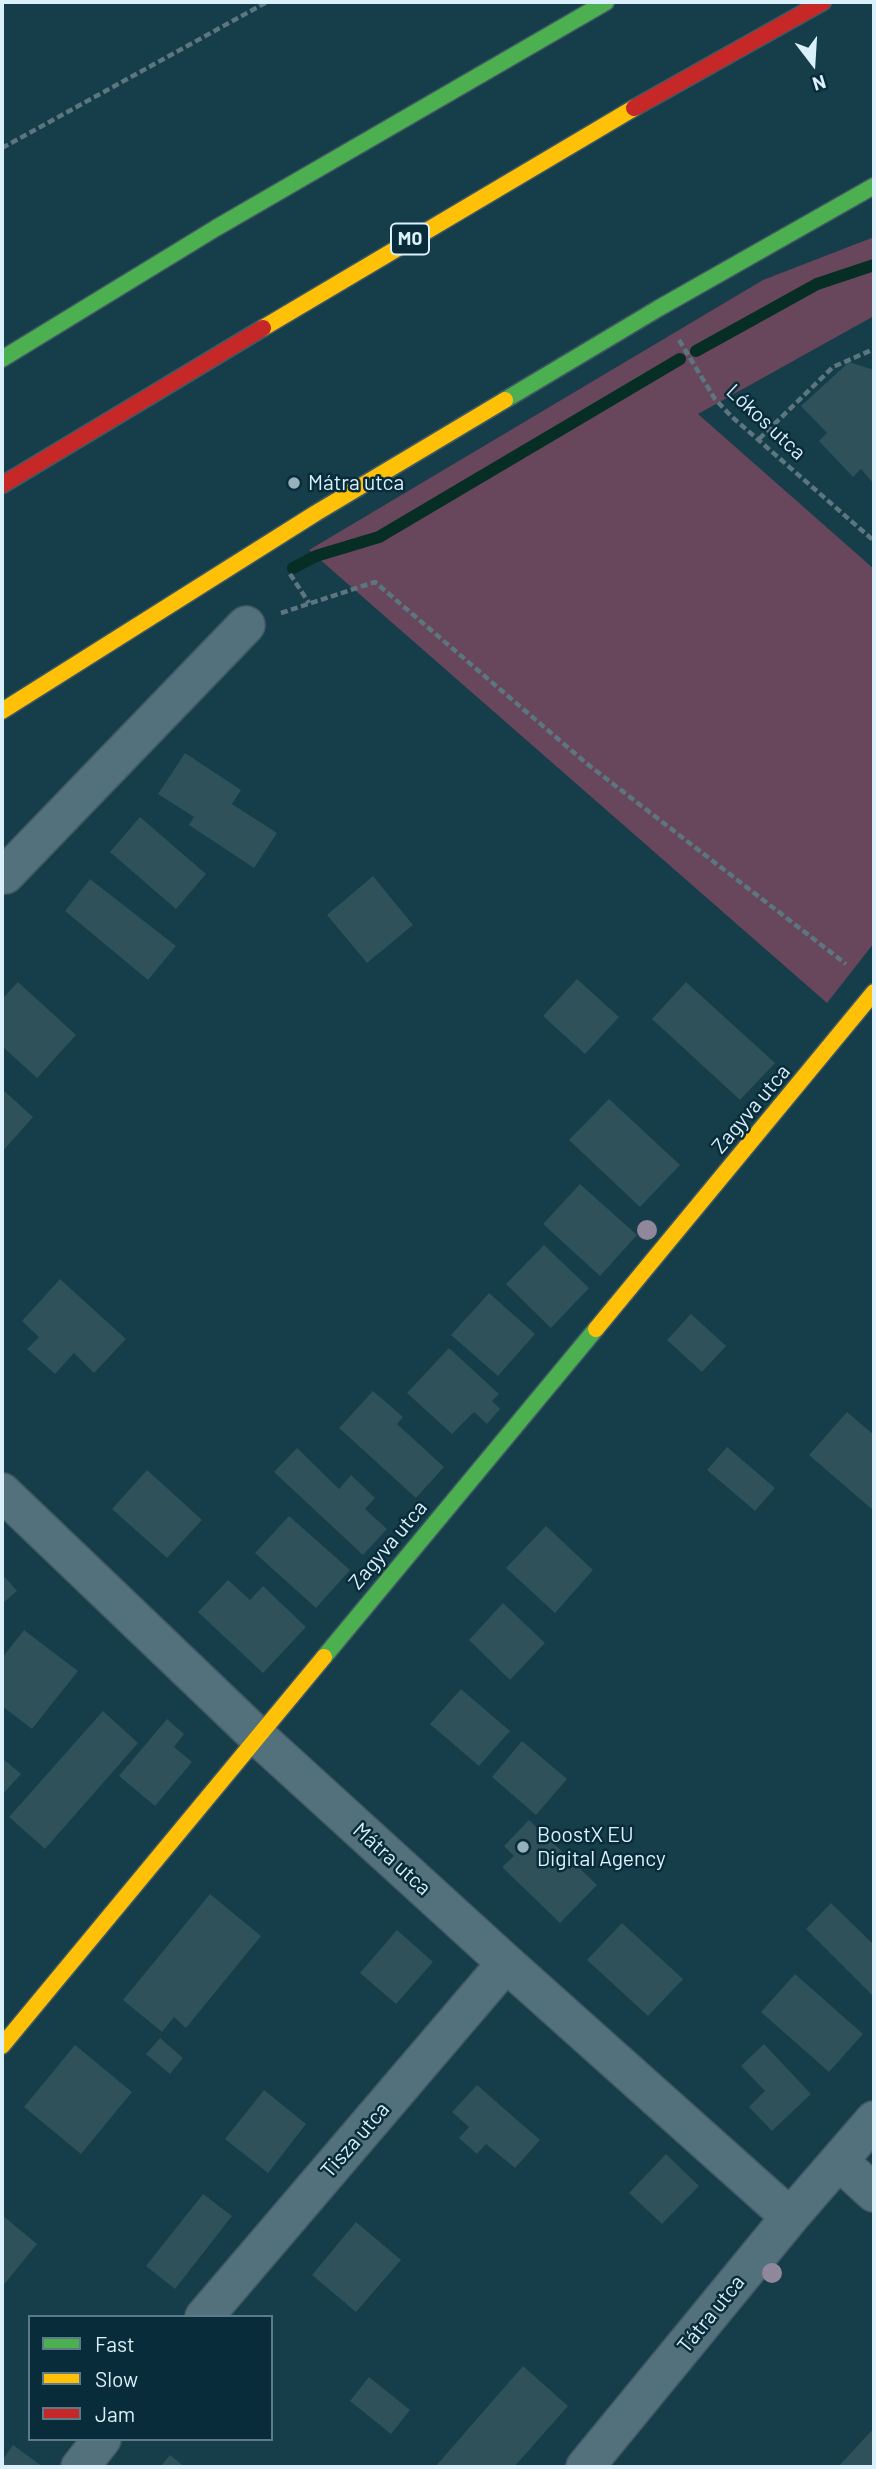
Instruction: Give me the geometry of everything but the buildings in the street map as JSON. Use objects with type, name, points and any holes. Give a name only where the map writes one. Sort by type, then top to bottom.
[{"type":"main road","points":[[2,359],[216,228],[606,2]]},
{"type":"main road","name":"M0","points":[[2,485],[492,191],[823,2]]},
{"type":"main road","points":[[2,711],[316,513],[659,308],[874,187]]},
{"type":"main road","name":"Zagyva utca","points":[[2,2046],[874,992]]},
{"type":"street","points":[[3,875],[246,625]]},
{"type":"street","name":"Mátra utca","points":[[2,1492],[257,1736],[790,2217]]},
{"type":"street","name":"Tisza utca","points":[[206,2315],[506,1963]]},
{"type":"street","name":"Tátra utca","points":[[585,2467],[790,2217],[874,2120]]},
{"type":"street","points":[[839,2161],[874,2193]]},
{"type":"street","points":[[80,2467],[100,2441]]},
{"type":"path","points":[[2,148],[267,2]]},
{"type":"path","name":"Lókos utca","points":[[659,308],[715,398],[731,416],[874,541]]},
{"type":"path","points":[[759,439],[833,368],[874,348]]},
{"type":"path","points":[[246,625],[375,582],[586,763],[853,970]]},
{"type":"shaded area","points":[[874,237],[874,316],[698,414],[874,569],[874,943],[827,1003],[309,550],[763,280]]},
{"type":"waterway","points":[[696,351],[817,284],[874,265]]},
{"type":"waterway","points":[[293,568],[316,556],[379,537],[680,359]]},
{"type":"traffic: fast","points":[[2,359],[216,228],[606,2]]},
{"type":"traffic: fast","points":[[505,400],[659,308],[874,186]]},
{"type":"traffic: fast","points":[[324,1657],[596,1329]]},
{"type":"traffic: slow","points":[[263,328],[634,108]]},
{"type":"traffic: slow","points":[[2,711],[316,513],[505,400]]},
{"type":"traffic: slow","points":[[596,1329],[874,992]]},
{"type":"traffic: slow","points":[[2,2046],[324,1657]]},
{"type":"traffic: jam","points":[[634,108],[823,2]]},
{"type":"traffic: jam","points":[[2,485],[263,328]]},
{"type":"place","name":"Mátra utca","points":[[294,483]]},
{"type":"place","name":"BoostX EU Digital Agency","points":[[523,1847]]}]
